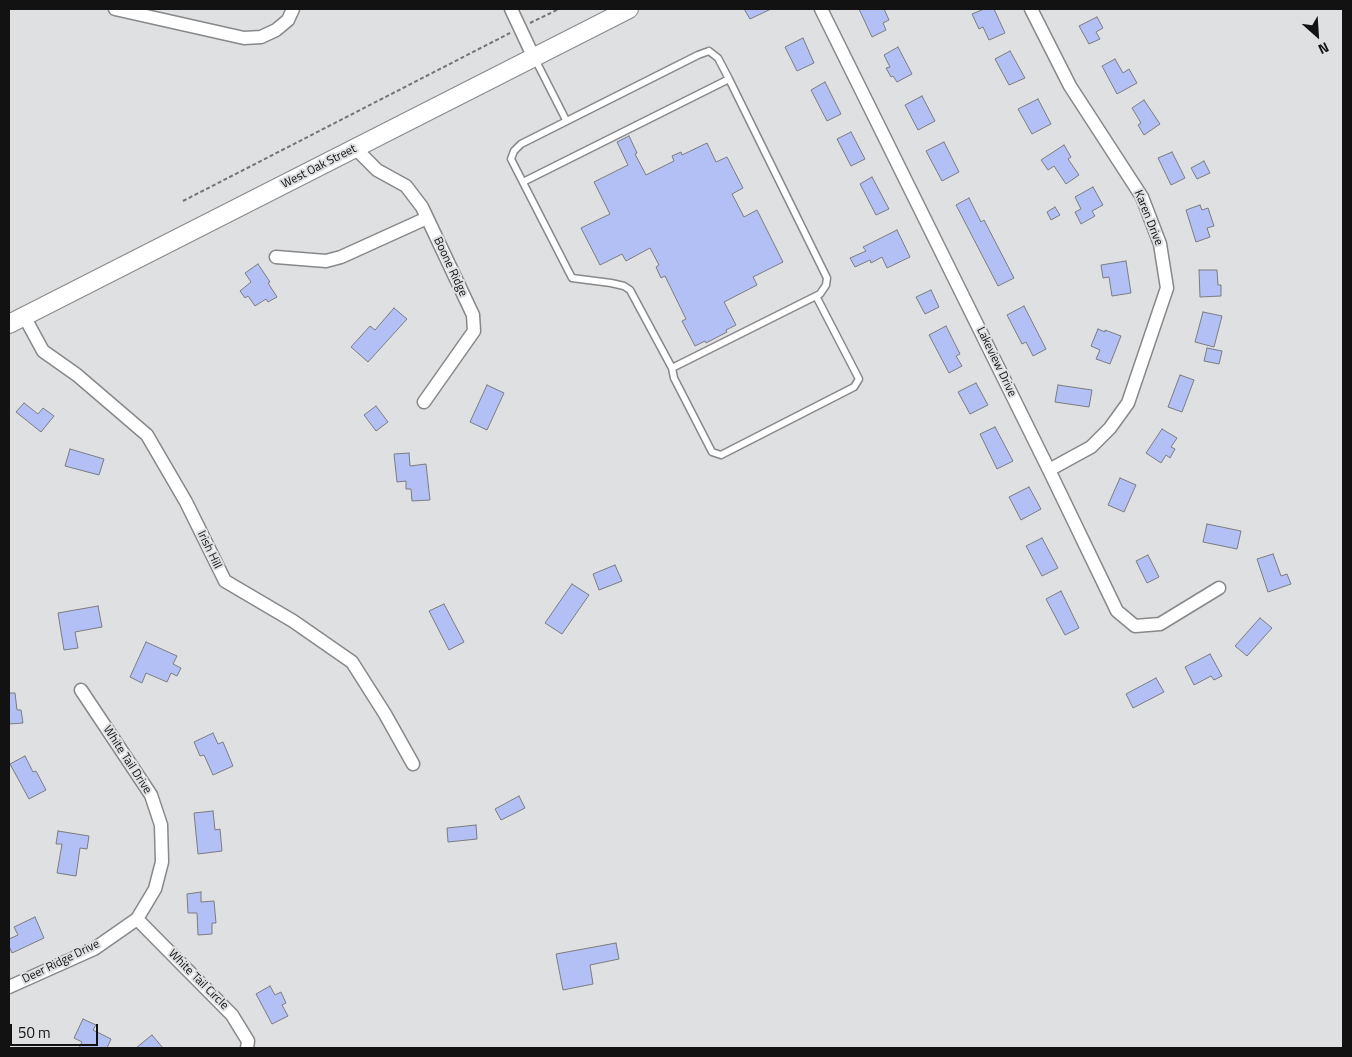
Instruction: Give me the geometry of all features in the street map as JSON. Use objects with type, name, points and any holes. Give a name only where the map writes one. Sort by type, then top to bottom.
[{"type":"main road","name":"West Oak Street","points":[[16,320],[629,9]]},
{"type":"street","points":[[115,9],[244,38],[260,37],[276,30],[288,20],[293,9]]},
{"type":"street","points":[[510,9],[534,58]]},
{"type":"street","name":"Lakeview Drive","points":[[821,9],[1049,470],[1117,612],[1135,626],[1160,624],[1219,588]]},
{"type":"street","name":"Karen Drive","points":[[1031,9],[1070,86],[1142,197],[1160,244],[1167,288],[1128,403],[1110,428],[1091,447],[1049,470]]},
{"type":"street","name":"Boone Ridge","points":[[356,149],[377,170],[406,186],[422,207],[473,315],[474,331],[424,402]]},
{"type":"street","points":[[276,257],[326,261],[341,257],[427,218]]},
{"type":"street","name":"Irish Hill","points":[[16,320],[43,352],[77,375],[147,435],[186,502],[225,581],[293,621],[352,662],[385,714],[413,764]]},
{"type":"street","name":"White Tail Drive","points":[[81,690],[151,795],[161,825],[162,862],[154,889],[137,918]]},
{"type":"street","name":"Deer Ridge Drive","points":[[9,987],[94,949],[137,918]]},
{"type":"street","name":"White Tail Circle","points":[[137,918],[232,1015],[248,1041],[247,1048]]},
{"type":"lane","points":[[672,368],[816,296],[820,294],[826,285],[827,278],[718,58],[709,52],[698,55],[520,144],[511,159],[572,278],[612,282],[630,290],[672,368],[674,378],[712,452],[721,455],[854,387],[859,379],[816,296]]},
{"type":"lane","points":[[534,58],[566,120]]},
{"type":"lane","points":[[523,182],[729,80]]},
{"type":"path","points":[[532,22],[559,9]]},
{"type":"path","points":[[184,201],[511,32]]},
{"type":"building","points":[[744,9],[771,9],[750,19]]},
{"type":"building","points":[[859,9],[884,9],[889,20],[883,23],[886,30],[872,37]]},
{"type":"building","points":[[984,9],[994,9],[1005,33],[989,40],[983,27],[979,29],[972,14]]},
{"type":"building","points":[[1097,17],[1103,28],[1096,32],[1100,39],[1089,44],[1079,26]]},
{"type":"building","points":[[803,38],[814,63],[797,71],[785,47]]},
{"type":"building","points":[[898,47],[912,74],[897,82],[893,76],[891,77],[886,68],[890,67],[884,55]]},
{"type":"building","points":[[1010,51],[1025,78],[1009,85],[995,59]]},
{"type":"building","points":[[1115,59],[1123,73],[1129,69],[1137,83],[1117,94],[1102,66]]},
{"type":"building","points":[[825,82],[841,114],[827,121],[811,90]]},
{"type":"building","points":[[922,96],[935,121],[918,130],[905,105]]},
{"type":"building","points":[[1038,99],[1051,124],[1032,134],[1018,109]]},
{"type":"building","points":[[1144,100],[1160,124],[1144,135],[1138,125],[1141,123],[1132,108]]},
{"type":"building","points":[[851,132],[865,159],[851,166],[837,139]]},
{"type":"building","points":[[629,136],[637,153],[635,154],[646,175],[674,161],[672,156],[681,152],[682,155],[707,143],[716,162],[727,157],[743,188],[732,194],[744,217],[757,210],[783,262],[753,277],[757,285],[724,302],[736,325],[706,343],[705,341],[695,346],[682,321],[686,319],[665,276],[661,278],[656,267],[659,265],[650,248],[626,261],[622,254],[600,265],[581,228],[610,214],[594,182],[628,165],[617,142]]},
{"type":"building","points":[[944,142],[959,172],[942,181],[926,151]]},
{"type":"building","points":[[1064,145],[1071,157],[1068,159],[1079,175],[1066,184],[1054,166],[1048,170],[1041,160]]},
{"type":"building","points":[[1172,152],[1185,178],[1171,185],[1158,158]]},
{"type":"building","points":[[1204,161],[1210,173],[1197,179],[1191,168]]},
{"type":"building","points":[[872,177],[889,209],[876,215],[860,184]]},
{"type":"building","points":[[1093,187],[1103,205],[1092,211],[1095,216],[1081,224],[1075,212],[1081,209],[1075,197]]},
{"type":"building","points":[[969,198],[981,222],[984,220],[1014,278],[998,286],[956,205]]},
{"type":"building","points":[[1200,205],[1202,210],[1208,208],[1214,226],[1207,228],[1210,237],[1196,242],[1186,210]]},
{"type":"building","points":[[1055,207],[1060,215],[1051,220],[1047,212]]},
{"type":"building","points":[[897,230],[910,257],[887,268],[882,257],[871,263],[870,260],[855,267],[850,258],[866,251],[863,247]]},
{"type":"building","points":[[1126,261],[1131,293],[1112,296],[1109,277],[1103,278],[1101,265]]},
{"type":"building","points":[[258,264],[277,297],[268,302],[266,299],[255,306],[248,296],[245,298],[240,291],[251,282],[245,273]]},
{"type":"building","points":[[1199,270],[1217,270],[1218,285],[1221,285],[1221,296],[1200,297]]},
{"type":"building","points":[[931,290],[939,307],[925,314],[916,297]]},
{"type":"building","points":[[1024,306],[1046,349],[1033,356],[1026,342],[1022,344],[1007,315]]},
{"type":"building","points":[[394,308],[407,319],[368,362],[351,347],[370,326],[375,330]]},
{"type":"building","points":[[1203,312],[1222,316],[1214,347],[1195,342]]},
{"type":"building","points":[[946,326],[960,354],[956,356],[962,366],[949,373],[929,335]]},
{"type":"building","points":[[1098,329],[1121,336],[1110,364],[1096,359],[1100,350],[1091,346]]},
{"type":"building","points":[[1207,348],[1222,351],[1219,364],[1204,361]]},
{"type":"building","points":[[1180,375],[1194,380],[1182,412],[1168,407]]},
{"type":"building","points":[[976,383],[988,405],[970,414],[958,392]]},
{"type":"building","points":[[487,385],[504,393],[487,430],[470,422]]},
{"type":"building","points":[[1058,385],[1092,390],[1089,407],[1055,402]]},
{"type":"building","points":[[24,403],[38,414],[43,408],[54,416],[41,432],[16,412]]},
{"type":"building","points":[[376,406],[388,422],[376,431],[364,415]]},
{"type":"building","points":[[995,427],[1013,461],[997,469],[980,434]]},
{"type":"building","points":[[1162,429],[1177,438],[1171,447],[1175,449],[1170,458],[1166,455],[1161,463],[1146,453]]},
{"type":"building","points":[[70,449],[104,459],[99,475],[65,466]]},
{"type":"building","points":[[409,453],[410,466],[426,464],[430,500],[412,501],[411,489],[406,489],[406,481],[397,482],[394,454]]},
{"type":"building","points":[[1120,478],[1136,485],[1124,512],[1108,505]]},
{"type":"building","points":[[1029,487],[1041,509],[1021,520],[1009,497]]},
{"type":"building","points":[[1207,524],[1241,531],[1237,549],[1203,542]]},
{"type":"building","points":[[1042,538],[1058,568],[1042,576],[1026,546]]},
{"type":"building","points":[[1273,554],[1281,576],[1287,574],[1291,584],[1268,592],[1257,559]]},
{"type":"building","points":[[1148,555],[1159,577],[1147,583],[1136,561]]},
{"type":"building","points":[[615,565],[622,581],[599,590],[593,574]]},
{"type":"building","points":[[572,584],[589,595],[562,634],[545,623]]},
{"type":"building","points":[[1061,591],[1079,628],[1065,635],[1046,599]]},
{"type":"building","points":[[444,604],[464,642],[449,650],[429,611]]},
{"type":"building","points":[[98,606],[102,627],[75,632],[78,648],[64,650],[58,613]]},
{"type":"building","points":[[1260,618],[1272,628],[1247,656],[1235,646]]},
{"type":"building","points":[[146,642],[177,656],[173,664],[181,668],[177,676],[171,673],[167,682],[146,673],[142,683],[130,677]]},
{"type":"building","points":[[1210,654],[1222,676],[1214,680],[1211,676],[1194,685],[1185,667]]},
{"type":"building","points":[[1156,678],[1164,692],[1133,708],[1126,694]]},
{"type":"building","points":[[9,693],[15,693],[17,710],[21,710],[23,723],[9,724]]},
{"type":"building","points":[[213,733],[218,744],[223,742],[233,766],[213,775],[204,755],[200,756],[194,742]]},
{"type":"building","points":[[25,756],[33,772],[36,771],[46,790],[29,799],[10,764]]},
{"type":"building","points":[[519,796],[525,808],[501,820],[495,809]]},
{"type":"building","points":[[213,811],[215,830],[220,829],[222,851],[198,854],[194,813]]},
{"type":"building","points":[[476,825],[477,839],[448,842],[447,828]]},
{"type":"building","points":[[58,831],[89,836],[87,849],[80,848],[76,876],[57,873],[62,844],[56,844]]},
{"type":"building","points":[[201,892],[201,902],[214,901],[216,923],[212,923],[212,934],[198,935],[197,913],[188,913],[187,894]]},
{"type":"building","points":[[35,917],[44,938],[12,953],[9,939],[18,935],[14,927]]},
{"type":"building","points":[[616,943],[619,959],[590,965],[593,984],[563,990],[556,954]]},
{"type":"building","points":[[270,986],[275,995],[281,992],[286,1003],[282,1005],[288,1016],[272,1024],[256,994]]},
{"type":"building","points":[[83,1019],[96,1025],[93,1030],[111,1039],[107,1048],[79,1048],[82,1042],[74,1038]]},
{"type":"building","points":[[152,1035],[163,1048],[136,1048]]}]
